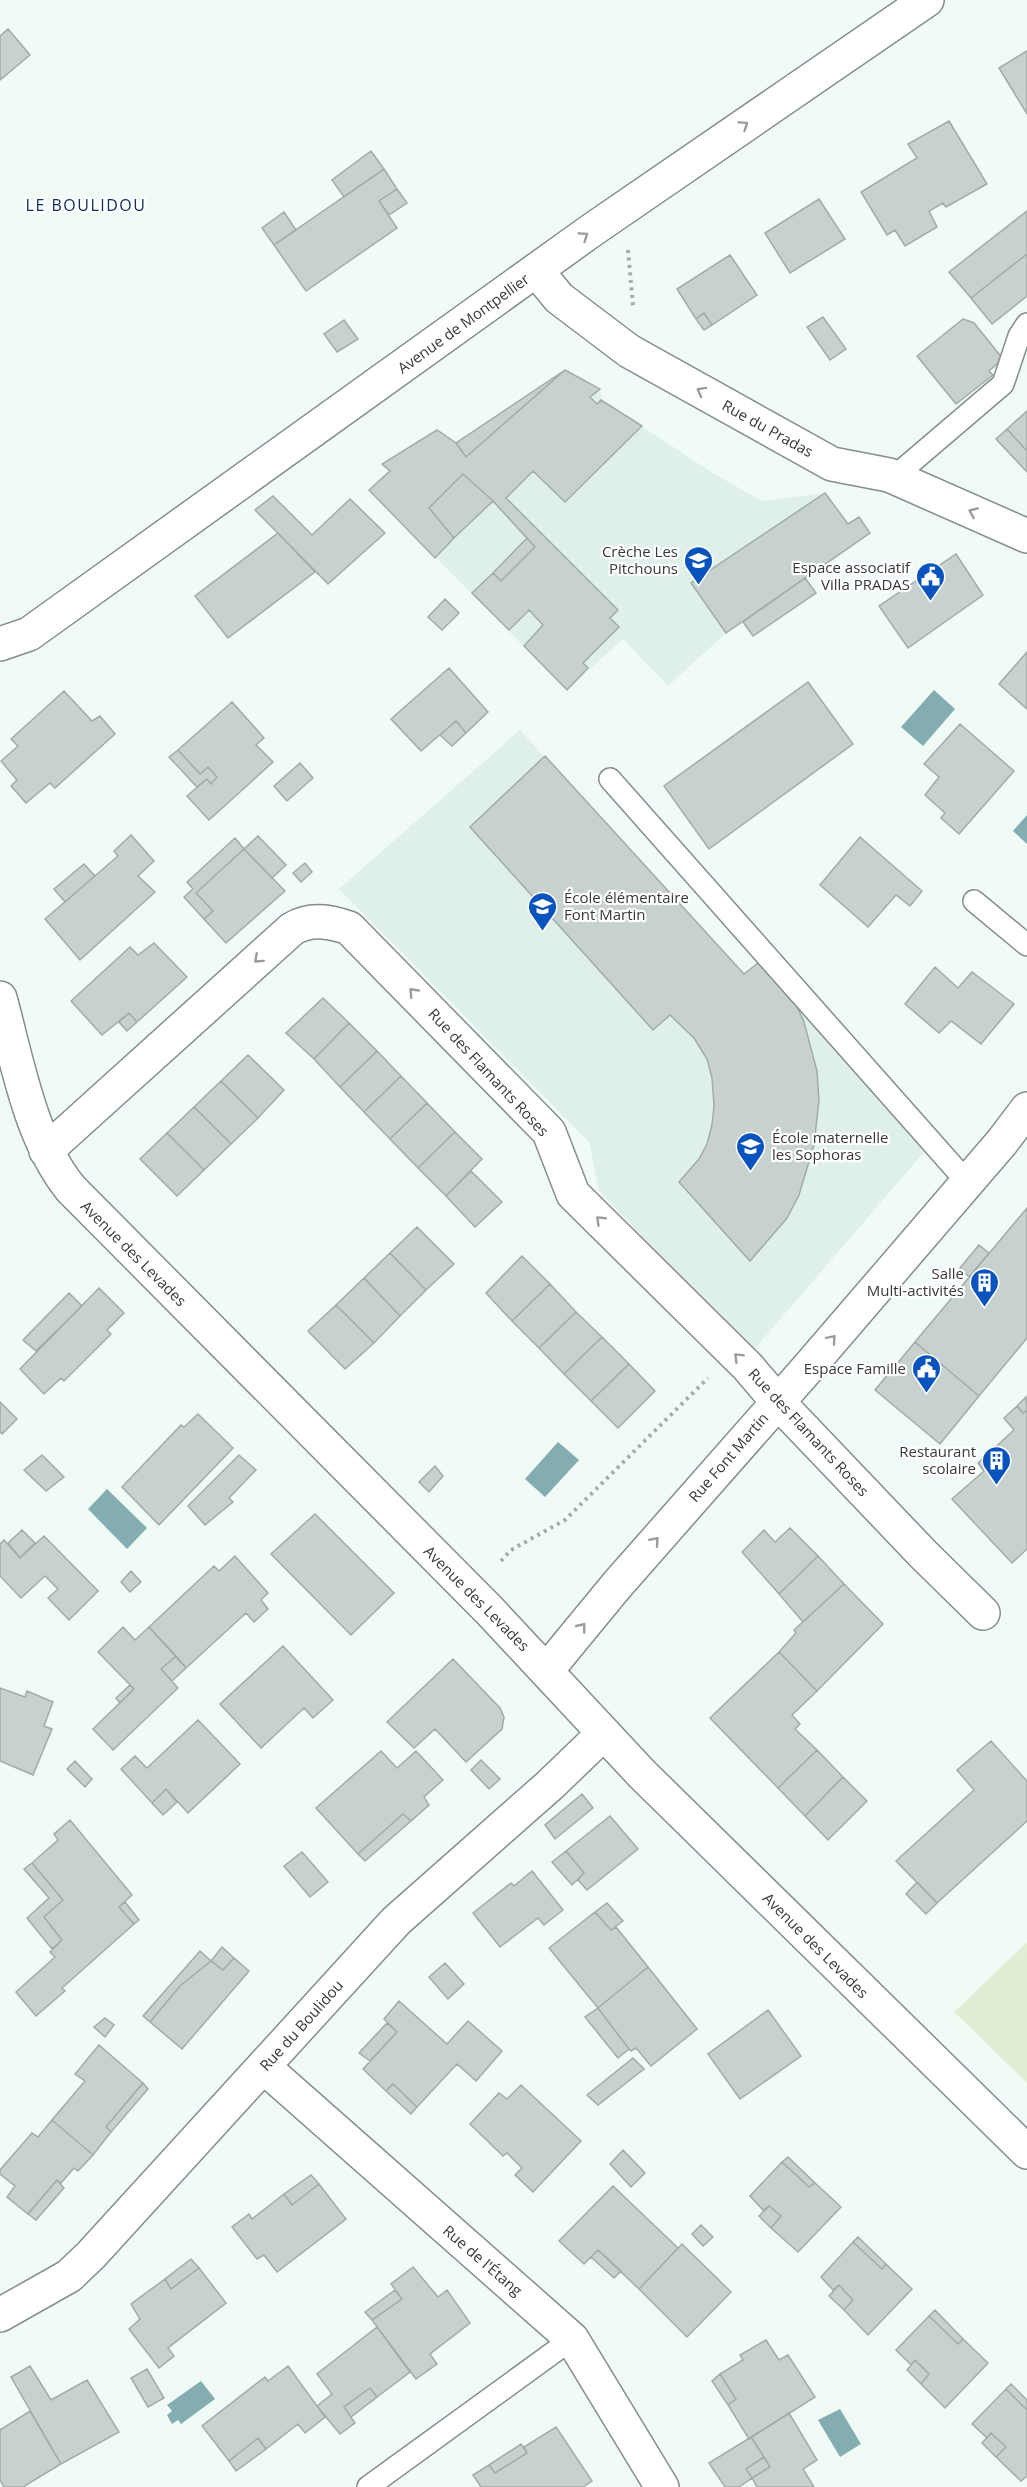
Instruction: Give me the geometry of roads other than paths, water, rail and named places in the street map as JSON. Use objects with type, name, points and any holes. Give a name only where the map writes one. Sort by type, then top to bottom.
[{"type":"street","name":"Avenue de Montpellier","points":[[0,644],[29,634],[536,270],[927,0]]},
{"type":"street","name":"Rue du Pradas","points":[[536,270],[559,298],[629,351],[832,464],[894,477],[1027,536]]},
{"type":"street","name":"Rue des Flamants Roses","points":[[46,1151],[292,929],[299,924],[318,921],[342,925],[355,932],[549,1132],[573,1194],[748,1367],[777,1401],[922,1554],[983,1613]]},
{"type":"street","name":"Avenue des Levades","points":[[0,998],[7,1053],[46,1151],[56,1171],[71,1189],[547,1670],[603,1734],[1027,2152]]},
{"type":"street","name":"Rue Font Martin","points":[[547,1670],[617,1585],[967,1182],[1027,1109]]},
{"type":"street","name":"Rue du Boulidou","points":[[0,2314],[69,2276],[91,2255],[396,1921],[550,1785],[603,1734]]},
{"type":"street","name":"Rue de l'Étang","points":[[264,2067],[572,2339],[662,2487]]},
{"type":"lane","points":[[894,477],[1003,384],[1019,336],[1027,324]]},
{"type":"lane","points":[[610,779],[967,1182]]},
{"type":"lane","points":[[974,901],[1027,945]]},
{"type":"lane","points":[[368,2487],[572,2339]]},
{"type":"water","points":[[934,690],[955,709],[923,746],[901,727]]},
{"type":"water","points":[[1027,815],[1027,844],[1013,831]]},
{"type":"water","points":[[558,1442],[579,1460],[545,1497],[525,1479]]},
{"type":"water","points":[[107,1489],[147,1528],[127,1549],[88,1509]]},
{"type":"water","points":[[201,2381],[215,2399],[181,2424],[178,2420],[172,2424],[167,2415],[172,2411],[167,2405]]},
{"type":"water","points":[[840,2409],[861,2444],[840,2457],[818,2420]]},
{"type":"place","name":"Crèche Les Pitchouns","points":[[699,586]]},
{"type":"place","name":"Espace associatif Villa PRADAS","points":[[931,602]]},
{"type":"place","name":"École élémentaire Font Martin","points":[[543,932]]},
{"type":"place","name":"École maternelle les Sophoras","points":[[751,1172]]},
{"type":"place","name":"Salle Multi-activités","points":[[985,1308]]},
{"type":"place","name":"Espace Famille","points":[[927,1394]]},
{"type":"place","name":"Restaurant scolaire","points":[[997,1486]]},
{"type":"district","name":"LE BOULIDOU","points":[[86,205]]}]
